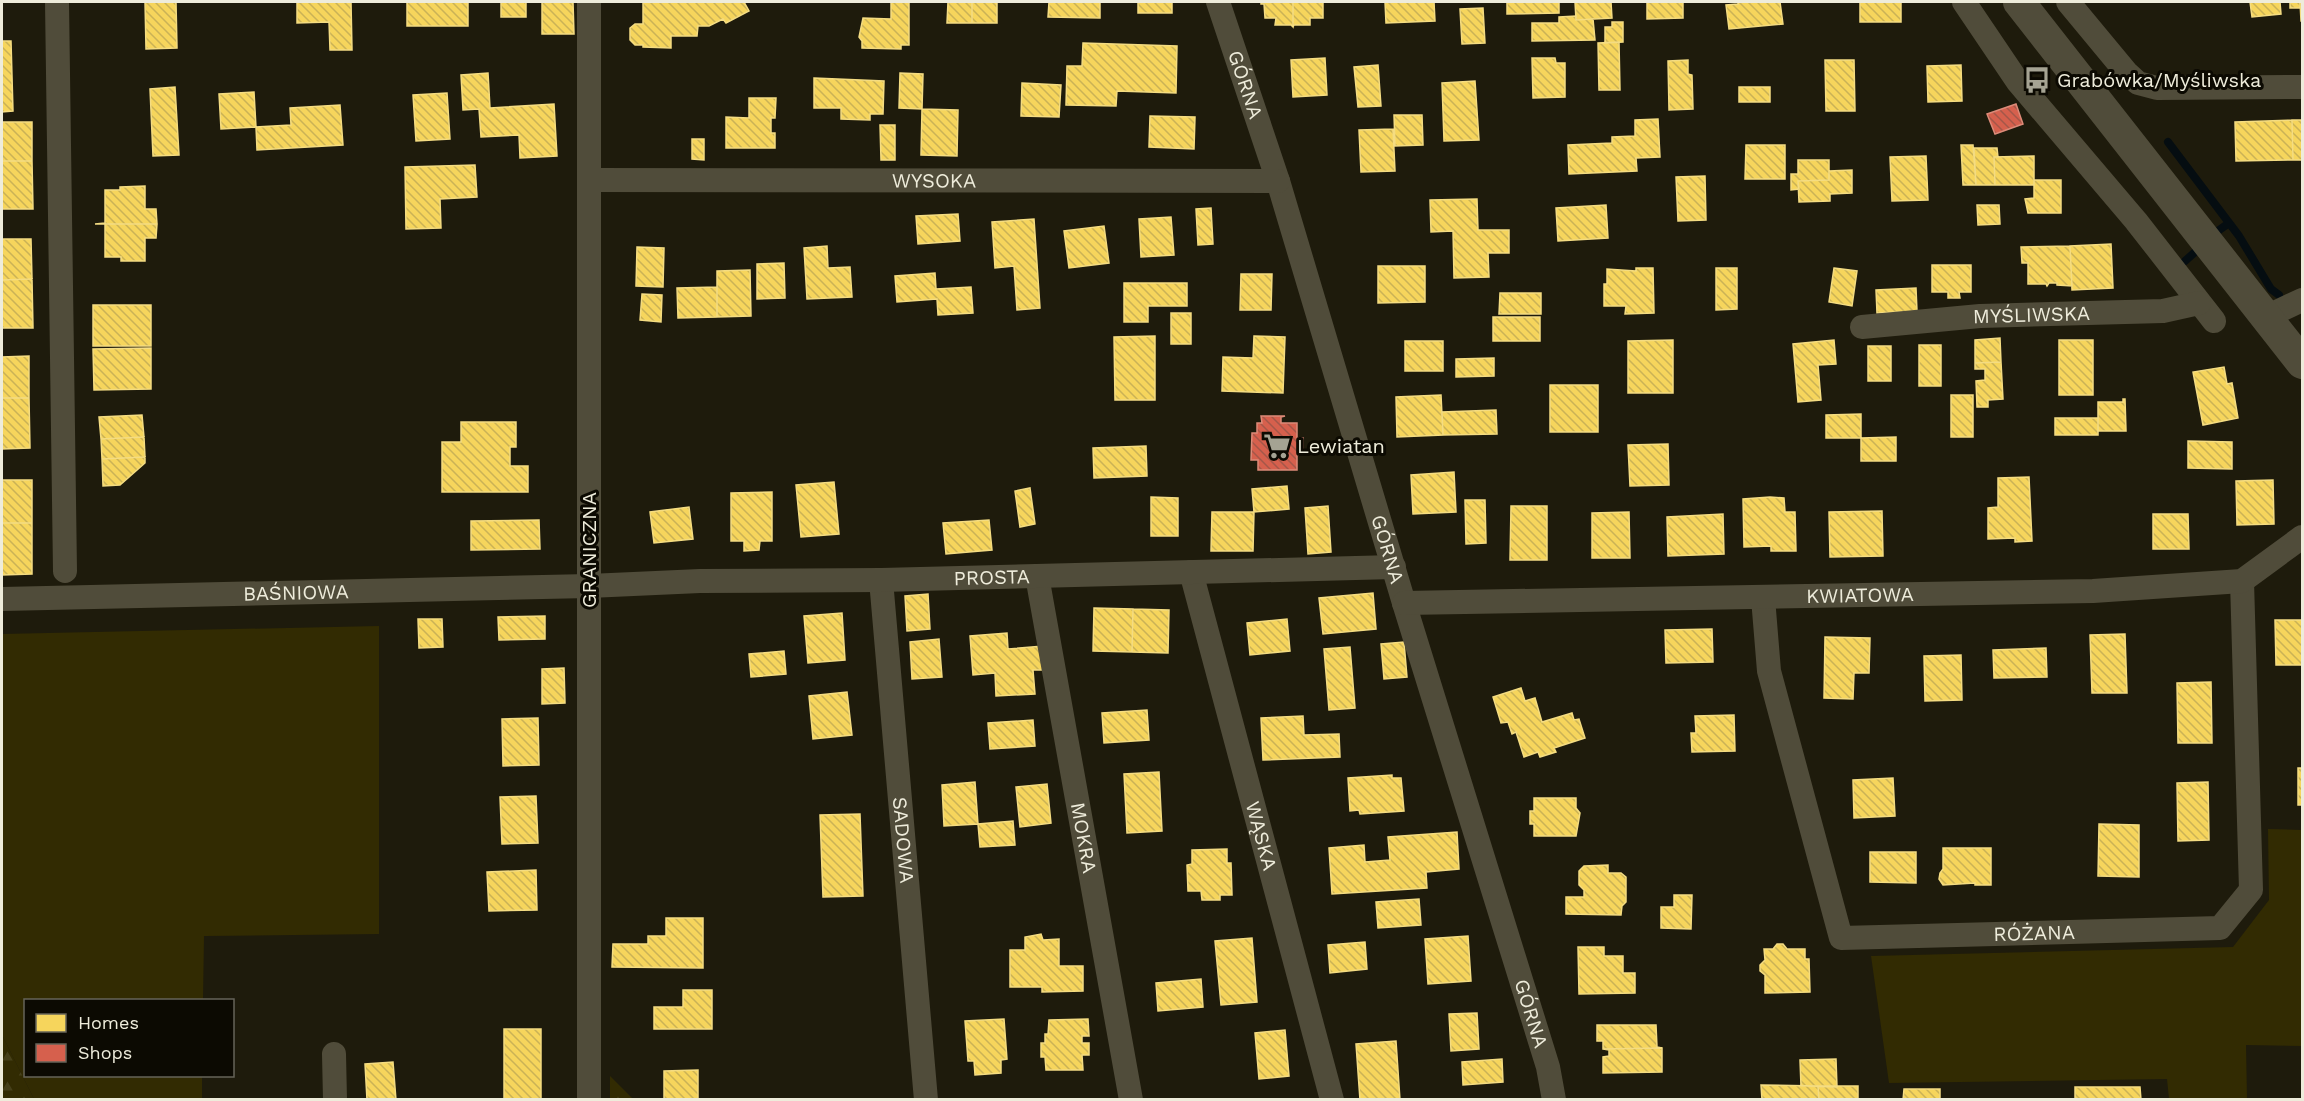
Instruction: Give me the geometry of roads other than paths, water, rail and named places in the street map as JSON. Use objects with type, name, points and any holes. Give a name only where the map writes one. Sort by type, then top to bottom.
[{"type":"street","points":[[57,2],[65,571]]},
{"type":"street","name":"GRANICZNA","points":[[589,2],[589,1100]]},
{"type":"street","name":"GÓRNA","points":[[1218,2],[1278,181],[1404,603],[1548,1067],[1554,1100]]},
{"type":"street","name":"MYŚLIWSKA","points":[[1862,327],[1980,316],[2207,312],[2136,221],[2018,82],[1964,2]]},
{"type":"street","points":[[2019,2],[2302,363]]},
{"type":"street","points":[[2068,2],[2126,72],[2138,83],[2157,88],[2302,87]]},
{"type":"street","name":"WYSOKA","points":[[589,180],[1278,181]]},
{"type":"street","points":[[2266,316],[2302,300]]},
{"type":"street","points":[[2242,581],[2302,537]]},
{"type":"street","name":"PROSTA","points":[[589,586],[700,581],[881,580],[1394,567]]},
{"type":"street","name":"WĄSKA","points":[[1191,572],[1332,1100]]},
{"type":"street","name":"MOKRA","points":[[1037,576],[1131,1100]]},
{"type":"street","name":"SADOWA","points":[[881,580],[926,1100]]},
{"type":"street","name":"KWIATOWA","points":[[1404,603],[2093,591],[2242,581]]},
{"type":"street","name":"RÓŻANA","points":[[1763,598],[1769,671],[1841,938],[2220,928],[2250,890],[2242,581]]},
{"type":"street","name":"BAŚNIOWA","points":[[2,599],[589,586]]},
{"type":"street","points":[[334,1054],[335,1100]]},
{"type":"waterway","points":[[2168,142],[2239,236],[2271,289],[2279,295]]},
{"type":"waterway","points":[[2215,233],[2229,223]]},
{"type":"waterway","points":[[2185,261],[2194,253]]},
{"type":"place","name":"Grabówka/Myśliwska","points":[[2037,80]]},
{"type":"place","name":"Lewiatan","points":[[1277,446]]}]
